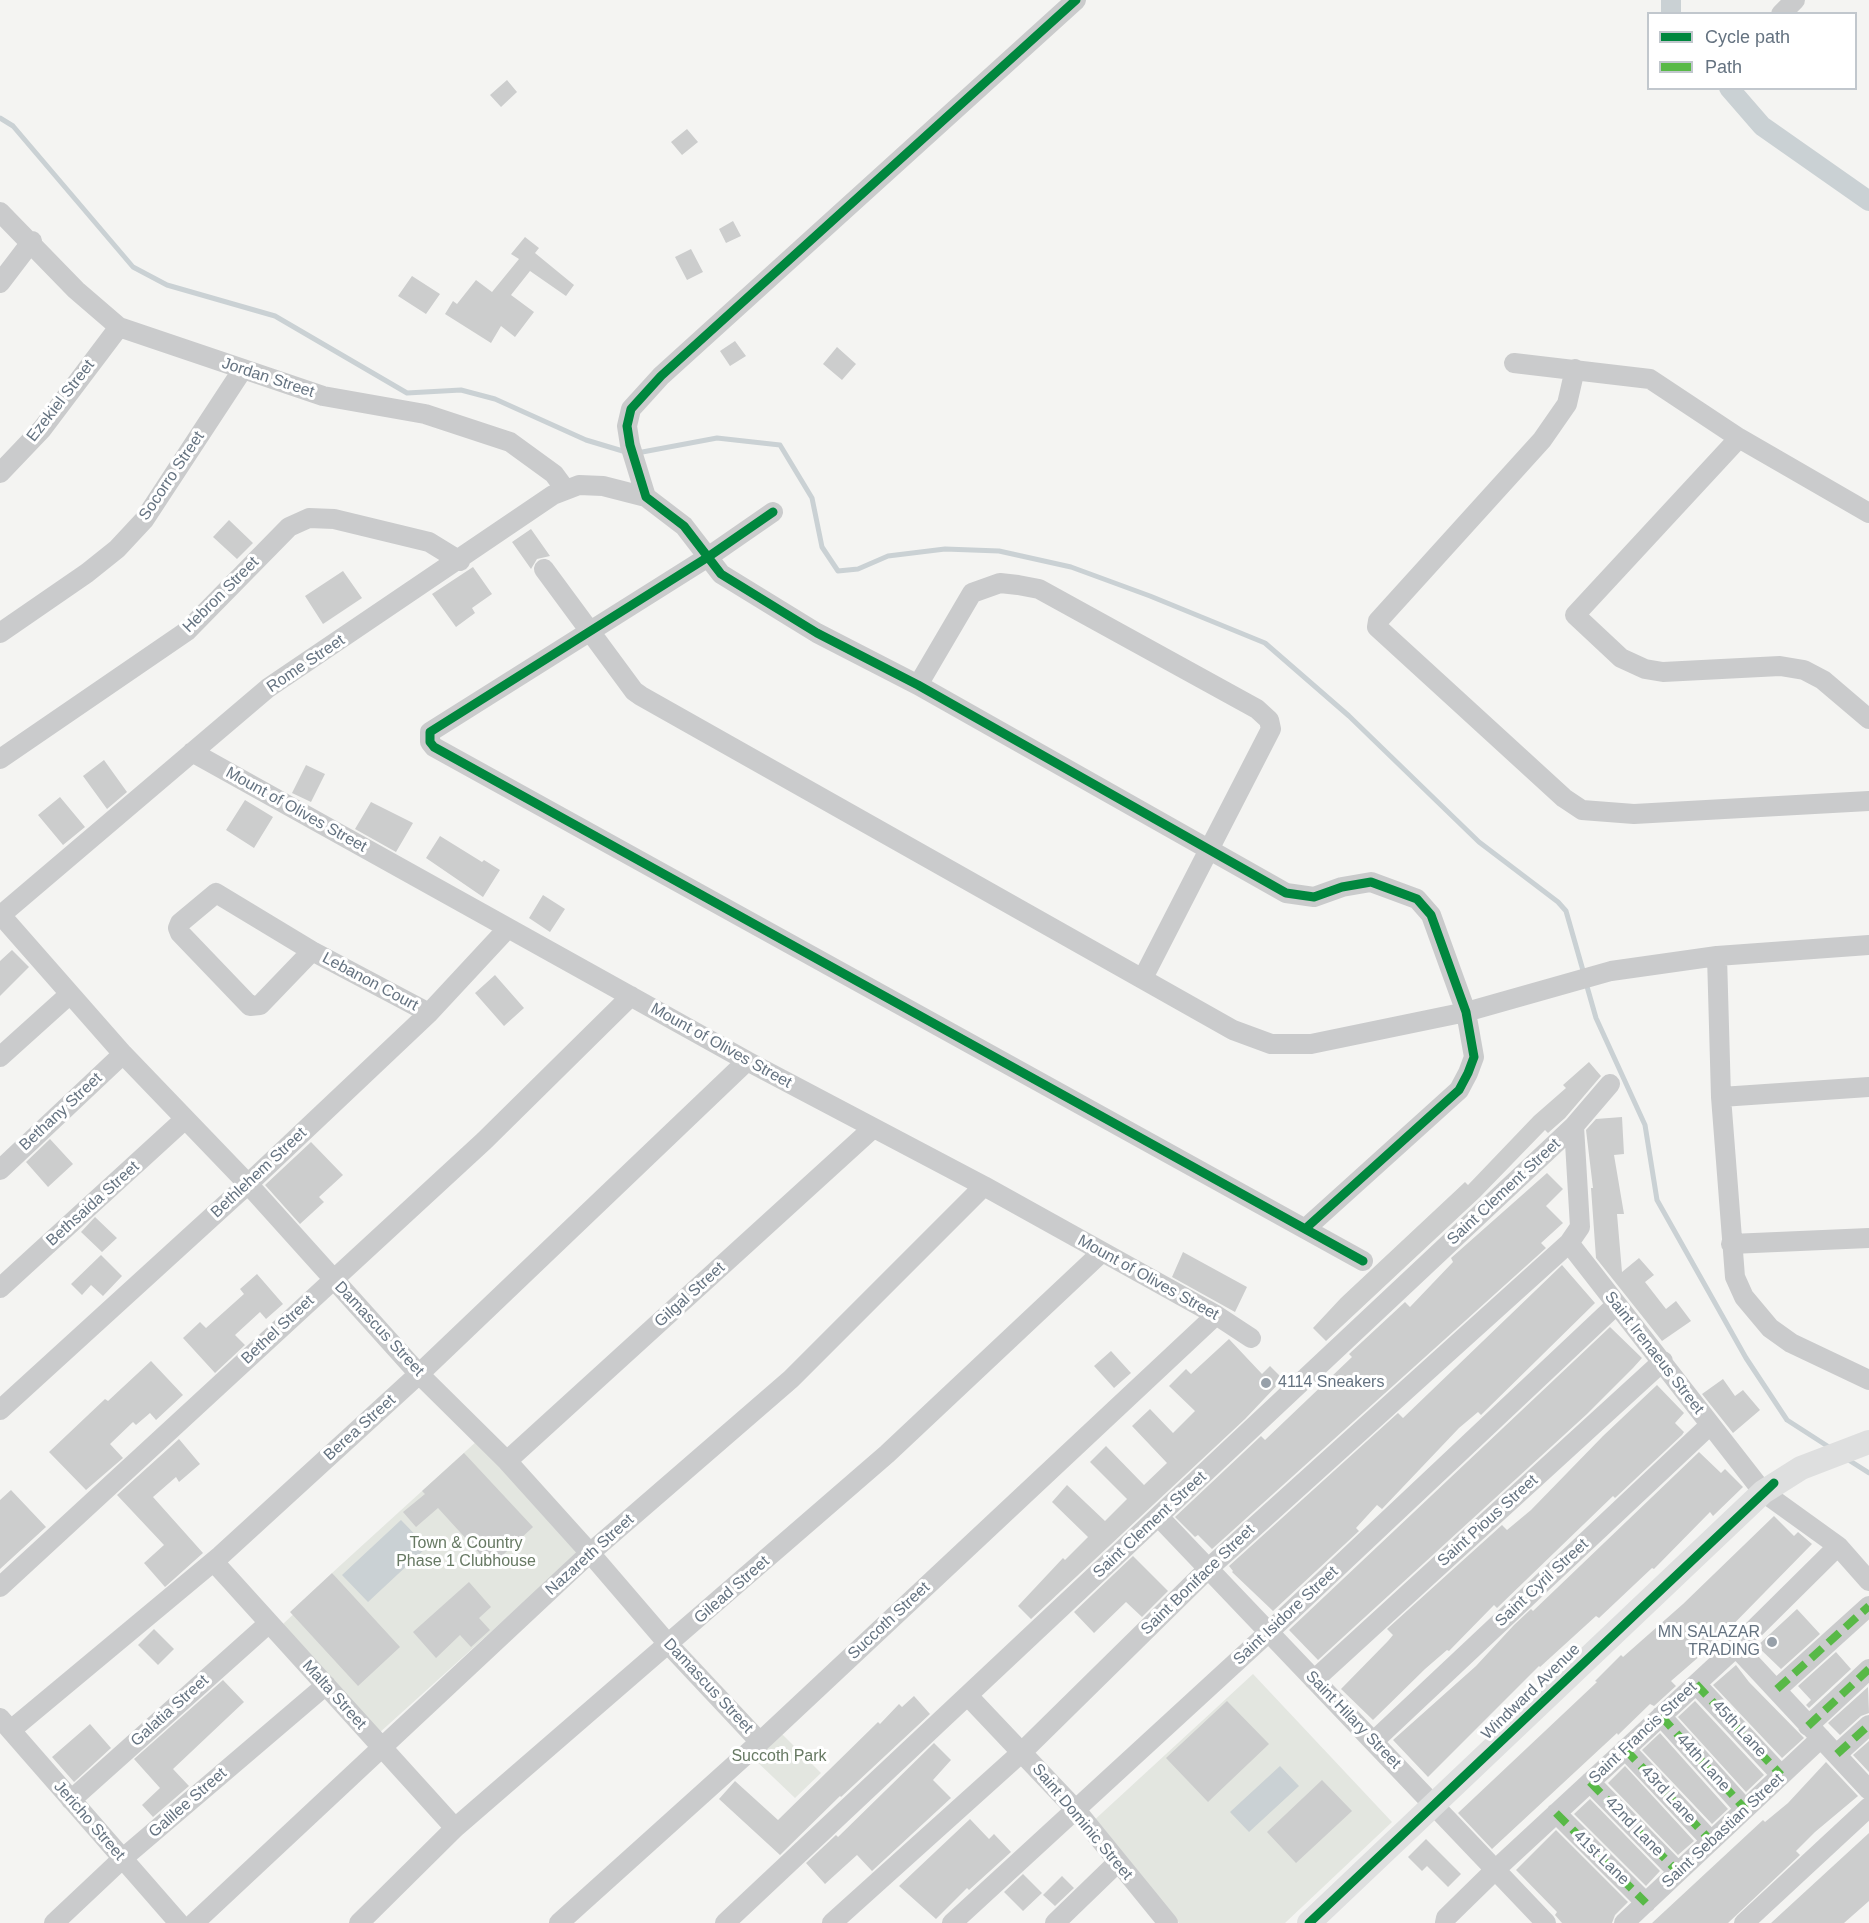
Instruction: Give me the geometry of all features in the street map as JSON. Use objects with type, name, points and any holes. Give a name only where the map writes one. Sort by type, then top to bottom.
[{"type":"main road","name":"Windward Avenue","points":[[1309,1923],[1768,1488],[1801,1467],[1868,1444]]},
{"type":"street","points":[[1076,0],[644,393],[631,409],[627,426],[633,461],[646,497],[684,526],[721,574],[817,633],[918,685],[1286,893],[1314,897],[1342,887],[1371,882],[1417,899],[1431,915],[1466,1012],[1474,1057],[1459,1090],[1305,1229]]},
{"type":"street","points":[[1782,12],[1795,0]]},
{"type":"street","name":"Jordan Street","points":[[0,212],[32,242],[76,290],[118,327],[323,396],[425,414],[510,442],[554,474],[565,489]]},
{"type":"street","points":[[0,282],[32,242]]},
{"type":"street","name":"Ezekiel Street","points":[[0,473],[42,429],[118,327]]},
{"type":"street","points":[[1514,363],[1650,379],[1739,438],[1869,513]]},
{"type":"street","name":"Socorro Street","points":[[0,633],[38,610],[87,573],[117,549],[144,520],[243,369]]},
{"type":"street","points":[[1575,369],[1567,404],[1542,440],[1378,621],[1377,627],[1564,798],[1582,810],[1615,814],[1869,801]]},
{"type":"street","points":[[1739,438],[1575,615],[1621,658],[1645,669],[1663,672],[1780,666],[1804,670],[1823,680],[1868,711]]},
{"type":"street","name":"Rome Street","points":[[0,915],[268,688],[565,489],[579,485],[603,486],[646,497]]},
{"type":"street","points":[[773,512],[708,557],[430,732],[430,742],[434,747],[1363,1261]]},
{"type":"street","name":"Hebron Street","points":[[0,759],[187,631],[290,527],[309,518],[334,519],[429,542],[459,561]]},
{"type":"street","points":[[544,569],[634,692],[1233,1030],[1271,1044],[1311,1044],[1466,1012],[1571,980],[1611,971],[1717,957],[1869,945]]},
{"type":"street","points":[[918,685],[972,593],[1000,583],[1039,589],[1257,709],[1269,720],[1271,729],[1143,978]]},
{"type":"street","name":"Mount of Olives Street","points":[[192,752],[747,1061],[872,1129],[984,1186],[1216,1315],[1251,1338]]},
{"type":"street","name":"Lebanon Court","points":[[312,951],[260,1005],[250,1006],[180,933],[178,928],[180,923],[216,893],[312,951],[429,1013]]},
{"type":"street","name":"Damascus Street","points":[[0,915],[123,1054],[248,1184],[419,1374],[507,1461],[591,1553],[669,1645],[760,1742]]},
{"type":"street","name":"Bethlehem Street","points":[[0,1410],[248,1184],[429,1013],[508,928]]},
{"type":"street","points":[[1717,957],[1721,1097],[1735,1277],[1744,1297],[1770,1328],[1791,1343],[1869,1380]]},
{"type":"street","points":[[0,1057],[70,994]]},
{"type":"street","name":"Bethel Street","points":[[0,1587],[484,1141],[631,996]]},
{"type":"street","name":"Bethany Street","points":[[0,1170],[123,1054]]},
{"type":"street","name":"Berea Street","points":[[6,1724],[214,1562],[419,1374],[747,1061]]},
{"type":"street","points":[[1569,1243],[1580,1227],[1574,1126],[1610,1084]]},
{"type":"street","points":[[1721,1097],[1869,1087]]},
{"type":"street","name":"Bethsaida Street","points":[[0,1288],[185,1119]]},
{"type":"street","name":"Saint Clement Street","points":[[726,1923],[1574,1126]]},
{"type":"street","name":"Gilgal Street","points":[[507,1461],[872,1129]]},
{"type":"street","name":"Nazareth Street","points":[[194,1923],[591,1553],[791,1378],[984,1186]]},
{"type":"street","points":[[1731,1244],[1869,1238]]},
{"type":"street","name":"Saint Irenaeus Street","points":[[1569,1243],[1616,1305],[1663,1361],[1710,1425],[1768,1488],[1838,1546],[1869,1581]]},
{"type":"street","name":"Saint Boniface Street","points":[[832,1923],[1022,1752],[1210,1567],[1569,1243]]},
{"type":"street","name":"Gilead Street","points":[[360,1923],[455,1828],[887,1454],[1101,1253]]},
{"type":"street","name":"Saint Isidore Street","points":[[952,1923],[1270,1632],[1616,1305]]},
{"type":"street","name":"Succoth Street","points":[[559,1923],[760,1742],[1216,1315]]},
{"type":"street","name":"Saint Pious Street","points":[[1314,1680],[1663,1361]]},
{"type":"street","name":"Saint Cyril Street","points":[[1374,1741],[1710,1425]]},
{"type":"street","name":"Saint Hilary Street","points":[[1159,1517],[1210,1567],[1314,1680],[1546,1923]]},
{"type":"street","name":"Saint Francis Street","points":[[1445,1921],[1495,1870],[1736,1647],[1838,1546]]},
{"type":"street","name":"Malta Street","points":[[214,1562],[455,1828]]},
{"type":"street","points":[[1778,1689],[1869,1606]]},
{"type":"street","name":"Galatia Street","points":[[71,1800],[269,1623]]},
{"type":"street","points":[[1736,1647],[1778,1689],[1869,1790]]},
{"type":"street","name":"Saint Sebastian Street","points":[[1624,1923],[1781,1775],[1869,1669]]},
{"type":"street","name":"45th Lane","points":[[1696,1684],[1781,1775]]},
{"type":"street","name":"Galilee Street","points":[[54,1923],[122,1859],[326,1685]]},
{"type":"street","name":"Saint Dominic Street","points":[[969,1697],[1076,1810],[1165,1922]]},
{"type":"street","name":"44th Lane","points":[[1661,1716],[1745,1809]]},
{"type":"street","name":"Jericho Street","points":[[6,1724],[179,1923]]},
{"type":"street","points":[[1837,1754],[1869,1725]]},
{"type":"street","name":"43rd Lane","points":[[1625,1749],[1711,1841]]},
{"type":"street","name":"42nd Lane","points":[[1590,1782],[1678,1872]]},
{"type":"street","points":[[1744,1923],[1869,1807]]},
{"type":"street","name":"41st Lane","points":[[1556,1814],[1647,1903]]},
{"type":"street","points":[[1055,1923],[1117,1863]]},
{"type":"green space","name":"Town & Country Phase 1 Clubhouse","points":[[478,1440],[578,1553],[378,1734],[283,1624],[334,1576],[332,1573]]},
{"type":"green space","points":[[1253,1674],[1392,1822],[1285,1923],[1179,1923],[1090,1824]]},
{"type":"green space","name":"Succoth Park","points":[[779,1731],[821,1773],[795,1798],[752,1757]]},
{"type":"shaded area","points":[[401,1520],[427,1547],[368,1602],[342,1575]]},
{"type":"shaded area","points":[[1280,1766],[1299,1786],[1249,1832],[1230,1812]]},
{"type":"building","points":[[507,80],[517,92],[501,107],[490,95]]},
{"type":"building","points":[[687,129],[698,142],[682,155],[671,142]]},
{"type":"building","points":[[733,221],[741,236],[726,243],[719,229]]},
{"type":"building","points":[[525,237],[539,248],[535,253],[574,285],[566,296],[530,271],[511,295],[534,312],[515,337],[501,326],[491,343],[445,314],[453,301],[457,304],[476,280],[492,292],[519,259],[511,254]]},
{"type":"building","points":[[691,249],[703,272],[687,280],[675,257]]},
{"type":"building","points":[[412,276],[440,294],[426,314],[398,296]]},
{"type":"building","points":[[735,341],[746,356],[730,366],[720,351]]},
{"type":"building","points":[[837,347],[856,364],[842,380],[823,364]]},
{"type":"building","points":[[229,520],[253,543],[237,559],[213,537]]},
{"type":"building","points":[[531,529],[550,556],[537,559],[531,569],[512,542]]},
{"type":"building","points":[[473,567],[492,594],[472,608],[475,613],[456,627],[432,594]]},
{"type":"building","points":[[343,571],[362,598],[323,624],[305,596]]},
{"type":"building","points":[[104,760],[127,792],[107,809],[83,776]]},
{"type":"building","points":[[306,765],[325,774],[311,802],[292,793]]},
{"type":"building","points":[[60,797],[85,827],[63,845],[38,815]]},
{"type":"building","points":[[245,800],[273,817],[254,848],[226,830]]},
{"type":"building","points":[[371,802],[413,823],[396,852],[355,829]]},
{"type":"building","points":[[440,836],[482,862],[484,860],[500,870],[483,897],[426,858]]},
{"type":"building","points":[[543,895],[565,909],[550,932],[529,918]]},
{"type":"building","points":[[12,950],[29,967],[0,996],[0,961]]},
{"type":"building","points":[[495,975],[524,1008],[504,1026],[475,993]]},
{"type":"building","points":[[1589,1062],[1601,1076],[1565,1118],[1548,1133],[1545,1130],[1480,1197],[1326,1341],[1313,1328],[1341,1298],[1465,1182],[1468,1185],[1534,1116],[1566,1088],[1563,1085]]},
{"type":"building","points":[[1622,1117],[1624,1154],[1614,1155],[1624,1214],[1617,1214],[1622,1272],[1639,1258],[1654,1275],[1645,1282],[1666,1309],[1676,1301],[1691,1321],[1662,1341],[1596,1258],[1591,1188],[1593,1188],[1586,1130],[1596,1119]]},
{"type":"building","points":[[50,1139],[73,1164],[48,1187],[26,1162]]},
{"type":"building","points":[[311,1142],[343,1175],[319,1197],[324,1202],[300,1224],[265,1185]]},
{"type":"building","points":[[1547,1173],[1563,1189],[1546,1206],[1563,1223],[1541,1243],[1546,1248],[1212,1549],[1198,1535],[1195,1537],[1175,1517],[1261,1436],[1265,1440],[1352,1357],[1349,1354],[1405,1302],[1410,1307],[1453,1262],[1451,1258]]},
{"type":"building","points":[[95,1217],[117,1238],[102,1252],[81,1232]]},
{"type":"building","points":[[1183,1252],[1247,1287],[1235,1312],[1172,1277]]},
{"type":"building","points":[[101,1255],[122,1276],[103,1296],[91,1285],[82,1295],[71,1284]]},
{"type":"building","points":[[1562,1265],[1595,1303],[1481,1415],[1478,1412],[1459,1428],[1382,1509],[1377,1505],[1356,1528],[1359,1531],[1273,1611],[1232,1572],[1229,1566],[1398,1413],[1403,1418]]},
{"type":"building","points":[[257,1274],[283,1304],[266,1319],[260,1312],[235,1335],[245,1345],[215,1373],[183,1338],[200,1322],[206,1328],[244,1294],[240,1289]]},
{"type":"building","points":[[1610,1327],[1642,1358],[1587,1414],[1318,1660],[1289,1630]]},
{"type":"building","points":[[1229,1339],[1262,1374],[1270,1366],[1283,1379],[1245,1419],[1031,1619],[1018,1606],[1063,1558],[1065,1560],[1088,1537],[1052,1502],[1067,1485],[1105,1521],[1127,1499],[1090,1462],[1106,1446],[1144,1485],[1167,1463],[1132,1426],[1150,1409],[1173,1433],[1195,1411],[1169,1386],[1186,1369],[1191,1374]]},
{"type":"building","points":[[1111,1351],[1131,1373],[1114,1388],[1094,1366]]},
{"type":"building","points":[[151,1361],[183,1395],[156,1420],[150,1413],[136,1425],[133,1422],[110,1444],[123,1458],[86,1490],[49,1452],[105,1399],[108,1401]]},
{"type":"building","points":[[1723,1379],[1735,1396],[1743,1390],[1760,1410],[1733,1433],[1702,1394]]},
{"type":"building","points":[[1657,1385],[1684,1413],[1675,1423],[1684,1432],[1682,1435],[1615,1498],[1613,1496],[1497,1608],[1494,1605],[1449,1651],[1447,1650],[1425,1669],[1373,1720],[1341,1689],[1393,1635],[1387,1629],[1502,1525],[1507,1530],[1531,1510],[1603,1436]]},
{"type":"building","points":[[179,1439],[200,1464],[179,1482],[176,1477],[153,1497],[203,1553],[165,1587],[144,1563],[164,1545],[117,1495]]},
{"type":"building","points":[[1699,1452],[1721,1473],[1725,1469],[1743,1487],[1713,1516],[1710,1512],[1654,1569],[1652,1568],[1599,1618],[1596,1616],[1539,1666],[1428,1777],[1393,1740],[1476,1666],[1514,1625],[1531,1609],[1533,1611]]},
{"type":"building","points":[[464,1453],[533,1527],[491,1566],[438,1508],[416,1527],[403,1512],[425,1494],[422,1491]]},
{"type":"building","points":[[11,1490],[46,1527],[0,1569],[0,1500]]},
{"type":"building","points":[[1774,1516],[1794,1536],[1798,1532],[1812,1544],[1716,1642],[1671,1681],[1676,1686],[1654,1706],[1650,1704],[1618,1735],[1617,1733],[1492,1849],[1458,1813],[1597,1682],[1595,1681],[1621,1655],[1623,1657],[1683,1604]]},
{"type":"building","points":[[1133,1556],[1168,1591],[1142,1617],[1126,1602],[1094,1633],[1074,1612]]},
{"type":"building","points":[[332,1573],[400,1647],[358,1686],[290,1612]]},
{"type":"building","points":[[469,1582],[491,1607],[479,1618],[490,1630],[471,1647],[460,1635],[436,1658],[413,1632]]},
{"type":"building","points":[[1797,1609],[1820,1634],[1781,1669],[1757,1646]]},
{"type":"building","points":[[154,1629],[174,1649],[158,1665],[138,1645]]},
{"type":"building","points":[[1836,1652],[1851,1669],[1809,1708],[1806,1705],[1811,1700],[1798,1686]]},
{"type":"building","points":[[1736,1665],[1749,1682],[1804,1738],[1782,1758],[1713,1685]]},
{"type":"building","points":[[223,1680],[244,1702],[173,1769],[189,1786],[153,1817],[142,1805],[160,1788],[134,1759]]},
{"type":"building","points":[[1868,1687],[1869,1713],[1861,1716],[1840,1735],[1828,1723]]},
{"type":"building","points":[[914,1696],[930,1714],[840,1796],[780,1855],[719,1799],[735,1781],[778,1820],[878,1722],[880,1724],[899,1704],[902,1707]]},
{"type":"building","points":[[1227,1701],[1269,1744],[1208,1802],[1166,1758]]},
{"type":"building","points":[[1695,1701],[1764,1775],[1746,1792],[1678,1717]]},
{"type":"building","points":[[90,1724],[111,1748],[74,1782],[52,1757]]},
{"type":"building","points":[[1660,1733],[1728,1809],[1712,1824],[1642,1750]]},
{"type":"building","points":[[1869,1741],[1869,1772],[1853,1755]]},
{"type":"building","points":[[934,1743],[951,1760],[933,1780],[951,1798],[872,1871],[857,1855],[825,1884],[806,1863],[836,1835],[838,1837]]},
{"type":"building","points":[[1826,1762],[1858,1796],[1815,1832],[1796,1851],[1800,1855],[1728,1923],[1652,1923],[1763,1820],[1765,1822],[1788,1803]]},
{"type":"building","points":[[1625,1766],[1694,1841],[1678,1855],[1608,1783]]},
{"type":"building","points":[[1322,1780],[1352,1811],[1296,1863],[1267,1832]]},
{"type":"building","points":[[1590,1799],[1660,1871],[1646,1886],[1574,1814]]},
{"type":"building","points":[[970,1819],[989,1839],[994,1834],[1011,1852],[969,1890],[967,1888],[936,1919],[899,1886]]},
{"type":"building","points":[[1556,1830],[1628,1902],[1615,1915],[1612,1923],[1562,1923],[1555,1915],[1557,1912],[1516,1870]]},
{"type":"building","points":[[1869,1833],[1869,1901],[1844,1923],[1771,1923]]},
{"type":"building","points":[[1426,1839],[1461,1874],[1448,1887],[1427,1866],[1422,1871],[1408,1857]]},
{"type":"building","points":[[1023,1874],[1042,1893],[1023,1911],[1004,1892]]},
{"type":"building","points":[[1062,1876],[1074,1888],[1055,1906],[1043,1895]]},
{"type":"waterway","points":[[1671,0],[1671,12]]},
{"type":"waterway","points":[[1731,90],[1762,126],[1869,201]]},
{"type":"waterway","points":[[0,118],[13,126],[133,267],[167,285],[275,316],[407,393],[461,390],[495,399],[586,440],[626,452]]},
{"type":"waterway","points":[[637,453],[717,438],[780,445],[812,498],[822,547],[838,571],[858,569],[888,556],[945,549],[999,551],[1071,567],[1150,596],[1265,643],[1349,716],[1479,842],[1558,902],[1566,911],[1584,974]]},
{"type":"waterway","points":[[1586,983],[1596,1018],[1645,1125],[1657,1200],[1746,1358],[1787,1420],[1832,1449]]},
{"type":"waterway","points":[[1847,1459],[1869,1473]]},
{"type":"marked path","points":[[1777,1689],[1869,1606]]},
{"type":"marked path","points":[[1808,1726],[1869,1669]]},
{"type":"marked path","points":[[1696,1684],[1781,1775]]},
{"type":"marked path","points":[[1661,1716],[1745,1809]]},
{"type":"marked path","points":[[1837,1754],[1869,1725]]},
{"type":"marked path","points":[[1625,1749],[1711,1841]]},
{"type":"marked path","points":[[1590,1782],[1678,1872]]},
{"type":"marked path","points":[[1556,1813],[1646,1903]]},
{"type":"cycle path","points":[[1076,0],[661,376],[631,409],[627,426],[630,445],[646,497],[684,526],[721,574],[817,633],[918,685],[1286,893],[1314,897],[1342,887],[1371,882],[1417,899],[1431,915],[1466,1012],[1474,1057],[1468,1073],[1459,1090],[1305,1229]]},
{"type":"cycle path","points":[[773,512],[708,557],[430,732],[430,742],[434,747],[1363,1261]]},
{"type":"cycle path","points":[[1309,1923],[1774,1483]]},
{"type":"place","name":"4114 Sneakers","points":[[1266,1383]]},
{"type":"place","name":"MN SALAZAR TRADING","points":[[1772,1642]]}]
